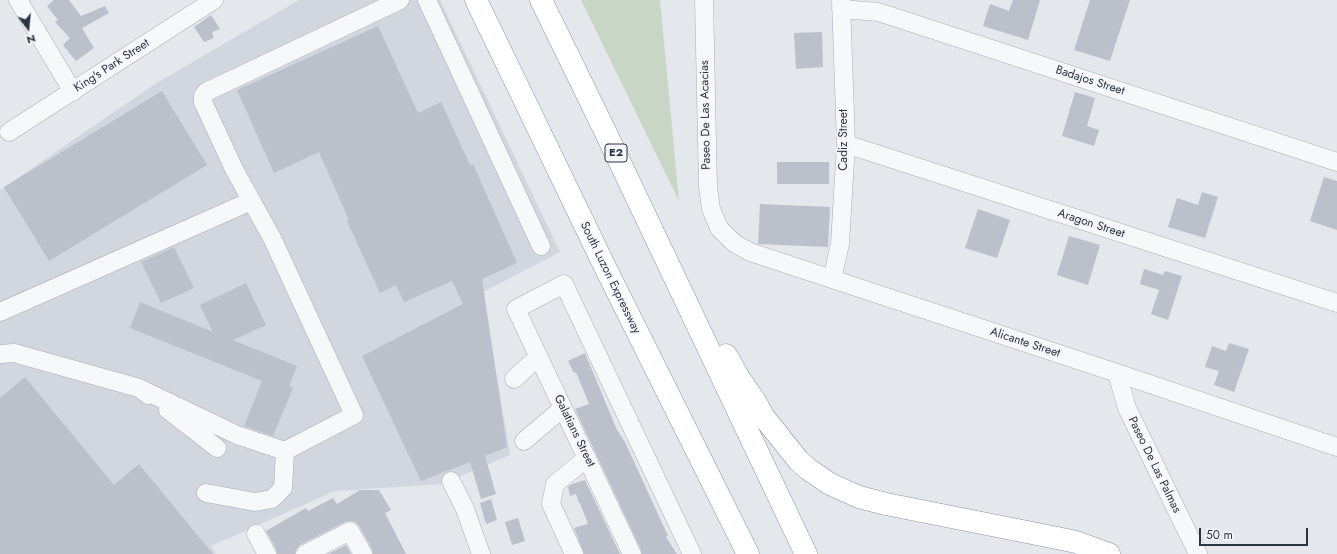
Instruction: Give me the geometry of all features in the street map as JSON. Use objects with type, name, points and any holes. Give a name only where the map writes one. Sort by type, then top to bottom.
[{"type":"highway","name":"South Luzon Expressway","points":[[476,0],[608,274],[748,554]]},
{"type":"highway","name":"E2","points":[[541,0],[806,554]]},
{"type":"highway","points":[[688,306],[718,343],[763,416],[798,460],[830,484],[859,497],[886,504],[1076,542],[1109,554]]},
{"type":"street","points":[[18,0],[73,92]]},
{"type":"street","points":[[0,354],[14,353],[139,388],[236,435],[285,450],[354,415],[272,238],[234,169],[203,102],[203,96],[206,92],[400,0]]},
{"type":"street","points":[[427,0],[541,246]]},
{"type":"street","name":"Paseo De Las Acacias","points":[[704,0],[708,187],[710,209],[719,228]]},
{"type":"street","name":"King's Park Street","points":[[9,132],[73,92],[202,3]]},
{"type":"street","name":"Cadiz Street","points":[[832,279],[840,244],[846,144],[841,5]]},
{"type":"street","name":"Badajos Street","points":[[841,5],[878,12],[1337,162]]},
{"type":"street","name":"Aragon Street","points":[[846,144],[1337,303]]},
{"type":"street","points":[[0,312],[252,200]]},
{"type":"street","name":"Alicante Street","points":[[719,228],[734,243],[750,252],[1337,447]]},
{"type":"street","name":"Galatians Street","points":[[632,554],[516,309],[564,284],[692,554]]},
{"type":"street","points":[[514,379],[538,357]]},
{"type":"street","name":"Paseo De Las Palmas","points":[[1117,373],[1127,408],[1196,552]]},
{"type":"street","points":[[139,388],[217,448]]},
{"type":"street","points":[[524,441],[563,408]]},
{"type":"street","points":[[206,493],[255,502],[272,499],[283,488],[285,450]]},
{"type":"street","points":[[574,554],[551,504],[555,484],[587,458]]},
{"type":"street","points":[[451,481],[465,509],[481,554]]},
{"type":"street","points":[[305,554],[350,531],[363,554]]},
{"type":"street","points":[[256,534],[267,554]]},
{"type":"street","points":[[1196,552],[1214,554]]},
{"type":"shaded area","points":[[299,0],[440,0],[560,252],[483,292],[510,455],[442,484],[335,491],[211,546],[216,554],[0,554],[0,190],[155,84]]},
{"type":"green space","points":[[581,0],[660,0],[679,201]]},
{"type":"building","points":[[54,0],[69,0],[81,16],[105,6],[109,13],[82,28],[94,48],[76,61],[63,45],[70,38],[55,22],[58,20],[47,6]]},
{"type":"building","points":[[1013,0],[1040,0],[1028,40],[983,26],[990,4],[1009,11]]},
{"type":"building","points":[[1090,0],[1130,0],[1110,61],[1074,50]]},
{"type":"building","points":[[211,15],[220,29],[212,32],[214,38],[204,42],[194,27]]},
{"type":"building","points":[[378,26],[418,113],[441,102],[470,165],[473,164],[517,263],[482,279],[507,447],[485,456],[496,494],[481,499],[470,462],[421,481],[362,356],[463,304],[452,281],[404,302],[396,285],[380,293],[347,221],[349,220],[319,152],[274,173],[237,90]]},
{"type":"building","points":[[822,32],[823,67],[796,69],[794,33]]},
{"type":"building","points":[[162,91],[207,165],[49,261],[4,187]]},
{"type":"building","points":[[1075,92],[1095,98],[1087,126],[1099,130],[1094,146],[1062,136]]},
{"type":"building","points":[[777,162],[829,162],[829,184],[777,184]]},
{"type":"building","points":[[1324,177],[1337,181],[1337,230],[1310,221]]},
{"type":"building","points":[[1202,192],[1218,197],[1205,238],[1168,227],[1177,198],[1198,205]]},
{"type":"building","points":[[760,204],[830,207],[828,247],[758,244]]},
{"type":"building","points":[[978,209],[1010,220],[997,258],[965,248]]},
{"type":"building","points":[[1069,236],[1100,245],[1088,285],[1057,275]]},
{"type":"building","points":[[174,247],[194,288],[161,303],[141,262]]},
{"type":"building","points":[[1144,269],[1163,275],[1165,271],[1182,276],[1168,320],[1151,314],[1159,290],[1140,284]]},
{"type":"building","points":[[246,283],[266,325],[233,340],[297,366],[289,386],[293,388],[273,436],[244,426],[262,381],[130,328],[140,302],[213,332],[200,305]]},
{"type":"building","points":[[1229,343],[1249,349],[1234,392],[1214,385],[1219,371],[1205,367],[1212,346],[1226,351]]},
{"type":"building","points":[[585,353],[617,430],[625,442],[668,536],[666,537],[677,554],[642,554],[575,409],[589,404],[576,372],[574,373],[568,361]]},
{"type":"building","points":[[25,377],[114,485],[139,464],[213,554],[0,554],[0,398]]},
{"type":"building","points":[[585,480],[620,554],[584,554],[574,528],[588,524],[576,494],[570,496],[568,487],[572,484]]},
{"type":"building","points":[[360,490],[379,490],[391,510],[385,513],[406,554],[373,554],[372,549],[359,526],[355,522],[350,521],[345,522],[300,545],[296,549],[295,554],[277,554],[276,549],[266,531],[306,508],[308,511],[333,498],[337,504]]},
{"type":"building","points":[[491,499],[497,520],[486,524],[480,503]]},
{"type":"building","points":[[518,518],[525,541],[512,545],[505,522]]},
{"type":"building","points":[[346,545],[351,554],[328,554]]}]
